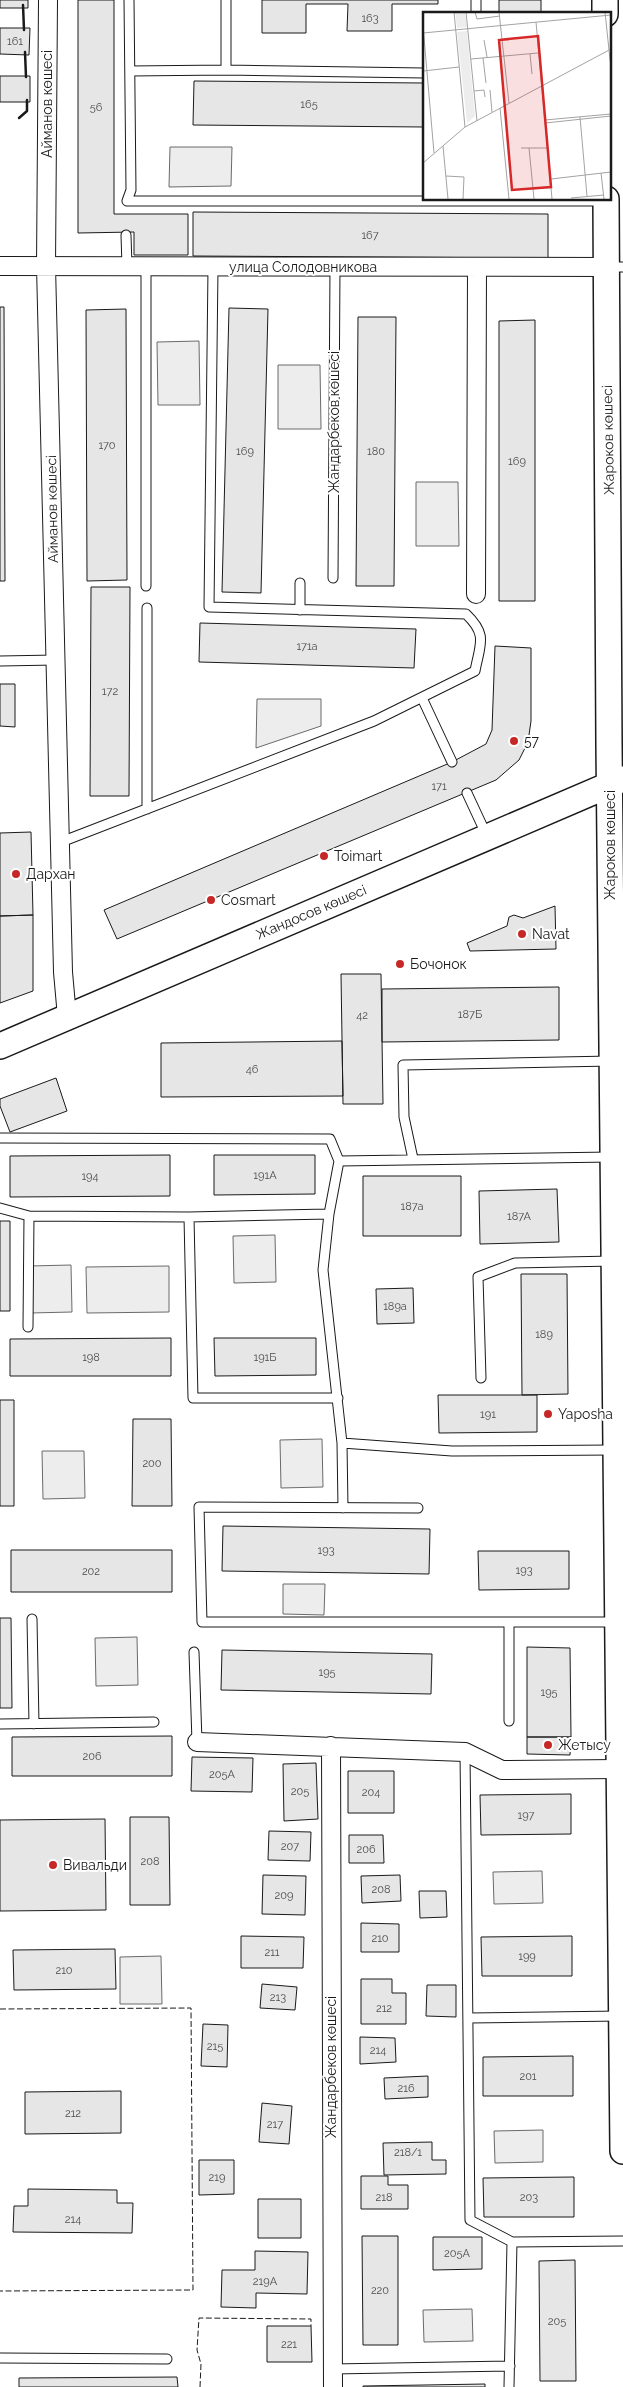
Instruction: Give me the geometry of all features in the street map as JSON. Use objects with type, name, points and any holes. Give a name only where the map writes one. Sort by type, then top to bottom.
[{"type":"main road","name":"Жароков көшесі","points":[[606,200],[615,267],[613,540],[616,782],[612,1061],[618,1090],[613,1157],[614,1261],[619,1331],[616,1450],[623,2151]]},
{"type":"main road","name":"Жандосов көшесі","points":[[0,1046],[616,782]]},
{"type":"street","name":"Айманов көшесі","points":[[48,0],[46,266],[63,972],[67,1018]]},
{"type":"street","name":"улица Солодовникова","points":[[0,266],[213,268],[615,267]]},
{"type":"street","points":[[476,594],[477,267]]},
{"type":"street","points":[[197,1742],[465,1752],[502,1770],[619,1769]]},
{"type":"street","name":"Жандарбеков көшесі","points":[[331,1746],[333,2387]]},
{"type":"lane","points":[[129,0],[131,190],[127,201],[606,200]]},
{"type":"lane","points":[[226,0],[226,70]]},
{"type":"lane","points":[[130,71],[226,70],[423,74]]},
{"type":"lane","points":[[126,235],[127,266]]},
{"type":"lane","points":[[146,266],[146,586]]},
{"type":"lane","name":"Жандарбеков көшесі","points":[[333,578],[335,267]]},
{"type":"lane","points":[[61,842],[374,721],[475,671],[482,638],[479,626],[466,614],[209,607],[213,268]]},
{"type":"lane","points":[[300,583],[300,610]]},
{"type":"lane","points":[[147,608],[148,809]]},
{"type":"lane","points":[[0,661],[56,660]]},
{"type":"lane","points":[[422,698],[452,762]]},
{"type":"lane","points":[[467,793],[487,836]]},
{"type":"lane","points":[[413,1159],[404,1117],[403,1065],[612,1061]]},
{"type":"lane","points":[[0,1138],[330,1139],[339,1161],[323,1270],[342,1443],[343,1508]]},
{"type":"lane","points":[[339,1161],[613,1157]]},
{"type":"lane","points":[[0,1208],[29,1216],[189,1217],[330,1214]]},
{"type":"lane","points":[[28,1327],[29,1216]]},
{"type":"lane","points":[[189,1217],[192,1398],[338,1398]]},
{"type":"lane","points":[[481,1378],[478,1278],[515,1263],[614,1261]]},
{"type":"lane","points":[[342,1443],[452,1451],[616,1450]]},
{"type":"lane","points":[[418,1508],[199,1507],[202,1622],[618,1622]]},
{"type":"lane","points":[[32,1619],[34,1724]]},
{"type":"lane","points":[[509,1622],[509,1721]]},
{"type":"lane","points":[[194,1652],[197,1742]]},
{"type":"lane","points":[[0,1724],[154,1722]]},
{"type":"lane","points":[[465,1752],[470,2220],[512,2242],[623,2241]]},
{"type":"lane","points":[[469,2018],[622,2016]]},
{"type":"lane","points":[[509,2387],[512,2242]]},
{"type":"lane","points":[[0,2358],[167,2359]]},
{"type":"lane","points":[[332,2369],[510,2366]]},
{"type":"shaded area","points":[[170,147],[232,147],[231,186],[169,187]]},
{"type":"shaded area","points":[[199,341],[200,405],[158,405],[157,342]]},
{"type":"shaded area","points":[[278,365],[320,365],[321,429],[278,429]]},
{"type":"shaded area","points":[[416,482],[458,482],[459,546],[416,546]]},
{"type":"shaded area","points":[[257,699],[321,699],[321,726],[256,748]]},
{"type":"shaded area","points":[[275,1235],[276,1282],[234,1283],[233,1236]]},
{"type":"shaded area","points":[[71,1265],[72,1312],[30,1313],[29,1266]]},
{"type":"shaded area","points":[[169,1266],[169,1312],[87,1313],[86,1267]]},
{"type":"shaded area","points":[[322,1439],[323,1487],[281,1488],[280,1440]]},
{"type":"shaded area","points":[[42,1451],[84,1451],[85,1498],[43,1499]]},
{"type":"shaded area","points":[[283,1584],[325,1584],[324,1615],[283,1614]]},
{"type":"shaded area","points":[[137,1637],[138,1685],[96,1686],[95,1638]]},
{"type":"shaded area","points":[[542,1871],[543,1903],[494,1904],[493,1872]]},
{"type":"shaded area","points":[[161,1956],[162,2004],[120,2004],[120,1957]]},
{"type":"shaded area","points":[[543,2130],[543,2162],[495,2163],[494,2131]]},
{"type":"shaded area","points":[[472,2309],[473,2341],[424,2342],[423,2310]]},
{"type":"building","points":[[0,0],[28,0],[28,8],[0,8]]},
{"type":"building","points":[[78,0],[114,0],[114,214],[188,214],[188,255],[134,255],[134,232],[78,233]]},
{"type":"building","points":[[262,0],[438,0],[438,4],[392,4],[392,31],[347,31],[348,4],[306,4],[306,33],[262,33]]},
{"type":"building","points":[[499,0],[541,0],[541,12],[499,12]]},
{"type":"building","points":[[0,28],[30,28],[29,55],[0,54]]},
{"type":"building","points":[[0,76],[30,76],[30,102],[0,102]]},
{"type":"building","points":[[194,81],[423,83],[423,127],[193,125]]},
{"type":"building","points":[[193,212],[548,214],[548,258],[193,256]]},
{"type":"building","points":[[0,307],[4,307],[5,581],[0,581]]},
{"type":"building","points":[[229,308],[268,309],[261,593],[222,592]]},
{"type":"building","points":[[126,309],[127,580],[87,581],[86,310]]},
{"type":"building","points":[[358,317],[396,317],[394,586],[356,586]]},
{"type":"building","points":[[535,320],[535,601],[499,601],[499,321]]},
{"type":"building","points":[[91,587],[130,587],[129,796],[90,796]]},
{"type":"building","points":[[200,623],[416,629],[414,668],[199,662]]},
{"type":"building","points":[[495,646],[531,648],[531,721],[528,742],[519,760],[496,780],[117,939],[104,910],[452,762],[486,744],[492,730]]},
{"type":"building","points":[[0,684],[15,684],[15,727],[0,726]]},
{"type":"building","name":"Дархан","points":[[31,832],[33,915],[0,916],[0,833]]},
{"type":"building","name":"Navat","points":[[555,906],[556,949],[470,951],[467,943],[507,926],[509,917],[514,915],[523,918]]},
{"type":"building","name":"Дархан","points":[[33,915],[33,991],[0,1003],[0,916]]},
{"type":"building","points":[[341,974],[381,974],[383,1104],[343,1104]]},
{"type":"building","points":[[559,987],[559,1040],[382,1042],[382,989]]},
{"type":"building","points":[[342,1041],[343,1096],[161,1097],[161,1043]]},
{"type":"building","points":[[56,1078],[67,1111],[10,1132],[0,1106],[0,1099]]},
{"type":"building","points":[[170,1155],[170,1196],[10,1197],[10,1156]]},
{"type":"building","points":[[214,1155],[315,1155],[315,1194],[214,1195]]},
{"type":"building","points":[[363,1176],[461,1176],[461,1236],[363,1236]]},
{"type":"building","points":[[557,1189],[559,1242],[480,1244],[479,1191]]},
{"type":"building","points":[[0,1221],[10,1221],[10,1311],[0,1311]]},
{"type":"building","points":[[521,1274],[567,1274],[568,1394],[522,1395]]},
{"type":"building","points":[[413,1288],[414,1323],[377,1324],[376,1289]]},
{"type":"building","points":[[171,1338],[171,1376],[10,1376],[10,1339]]},
{"type":"building","points":[[214,1338],[316,1338],[316,1375],[215,1376]]},
{"type":"building","points":[[438,1395],[537,1395],[537,1432],[439,1433]]},
{"type":"building","points":[[0,1400],[14,1400],[14,1506],[0,1506]]},
{"type":"building","points":[[133,1419],[171,1419],[172,1506],[132,1506]]},
{"type":"building","points":[[223,1526],[430,1529],[429,1574],[222,1571]]},
{"type":"building","points":[[11,1550],[172,1550],[172,1592],[11,1592]]},
{"type":"building","points":[[478,1551],[569,1551],[569,1589],[479,1590]]},
{"type":"building","points":[[0,1618],[11,1618],[12,1708],[0,1708]]},
{"type":"building","points":[[527,1647],[570,1648],[571,1737],[527,1737]]},
{"type":"building","points":[[222,1650],[432,1654],[431,1694],[221,1690]]},
{"type":"building","points":[[172,1736],[172,1776],[12,1776],[12,1737]]},
{"type":"building","points":[[527,1737],[571,1737],[570,1755],[527,1754]]},
{"type":"building","points":[[192,1757],[253,1758],[252,1792],[191,1791]]},
{"type":"building","points":[[316,1763],[318,1819],[284,1821],[283,1764]]},
{"type":"building","points":[[348,1771],[394,1771],[394,1813],[348,1813]]},
{"type":"building","points":[[571,1794],[571,1834],[481,1835],[480,1795]]},
{"type":"building","points":[[130,1817],[169,1817],[170,1905],[130,1905]]},
{"type":"building","name":"Вивальди","points":[[105,1819],[106,1910],[0,1911],[0,1820]]},
{"type":"building","points":[[269,1831],[311,1832],[310,1861],[268,1860]]},
{"type":"building","points":[[349,1835],[383,1835],[384,1863],[349,1863]]},
{"type":"building","points":[[263,1875],[306,1876],[305,1915],[262,1914]]},
{"type":"building","points":[[400,1875],[401,1901],[362,1903],[361,1876]]},
{"type":"building","points":[[419,1891],[446,1891],[447,1917],[420,1918]]},
{"type":"building","points":[[361,1923],[399,1924],[399,1952],[361,1952]]},
{"type":"building","points":[[241,1936],[304,1937],[303,1968],[241,1968]]},
{"type":"building","points":[[572,1936],[572,1976],[482,1976],[481,1937]]},
{"type":"building","points":[[115,1949],[116,1989],[14,1990],[13,1950]]},
{"type":"building","points":[[361,1979],[392,1979],[392,1993],[406,1993],[406,2024],[361,2024]]},
{"type":"building","points":[[262,1984],[297,1987],[295,2010],[260,2008]]},
{"type":"building","points":[[427,1985],[456,1985],[456,2017],[426,2016]]},
{"type":"building","points":[[203,2024],[228,2025],[227,2067],[201,2066]]},
{"type":"building","points":[[360,2037],[395,2038],[396,2062],[360,2064]]},
{"type":"building","points":[[573,2056],[573,2096],[483,2096],[483,2057]]},
{"type":"building","points":[[428,2076],[428,2097],[385,2099],[384,2078]]},
{"type":"building","points":[[121,2091],[121,2133],[25,2134],[25,2092]]},
{"type":"building","points":[[262,2103],[292,2106],[289,2144],[259,2142]]},
{"type":"building","points":[[432,2142],[432,2160],[446,2160],[446,2174],[384,2175],[383,2143]]},
{"type":"building","points":[[199,2160],[234,2160],[234,2194],[199,2195]]},
{"type":"building","points":[[361,2176],[388,2176],[388,2185],[408,2185],[408,2209],[361,2209]]},
{"type":"building","points":[[574,2177],[574,2217],[484,2217],[483,2178]]},
{"type":"building","points":[[28,2189],[117,2190],[117,2203],[133,2203],[132,2233],[13,2232],[14,2206],[28,2206]]},
{"type":"building","points":[[258,2199],[301,2199],[301,2238],[258,2238]]},
{"type":"building","points":[[362,2236],[398,2236],[398,2345],[363,2345]]},
{"type":"building","points":[[433,2237],[482,2237],[482,2269],[433,2270]]},
{"type":"building","points":[[255,2251],[308,2252],[307,2294],[256,2293],[256,2308],[221,2307],[222,2270],[255,2270]]},
{"type":"building","points":[[575,2260],[576,2381],[540,2381],[539,2261]]},
{"type":"building","points":[[267,2326],[311,2326],[312,2362],[267,2362]]},
{"type":"building","points":[[177,2377],[178,2387],[19,2387],[19,2378]]},
{"type":"building","points":[[485,2384],[485,2387],[363,2387],[363,2386]]},
{"type":"fence","points":[[0,2009],[191,2008],[193,2290],[0,2291]]},
{"type":"fence","points":[[200,2387],[201,2364],[197,2350],[199,2318],[311,2319],[311,2326]]},
{"type":"wall","points":[[23,5],[24,30]]},
{"type":"wall","points":[[25,52],[26,77]]},
{"type":"wall","points":[[19,118],[27,111],[27,100]]},
{"type":"place","name":"57","points":[[514,741]]},
{"type":"place","name":"Toimart","points":[[324,856]]},
{"type":"place","name":"Дархан","points":[[16,874]]},
{"type":"place","name":"Cosmart","points":[[211,900]]},
{"type":"place","name":"Navat","points":[[522,934]]},
{"type":"place","name":"Бочонок","points":[[400,964]]},
{"type":"place","name":"Yaposha","points":[[548,1414]]},
{"type":"place","name":"Жетысу","points":[[548,1745]]},
{"type":"place","name":"Вивальди","points":[[53,1865]]}]
